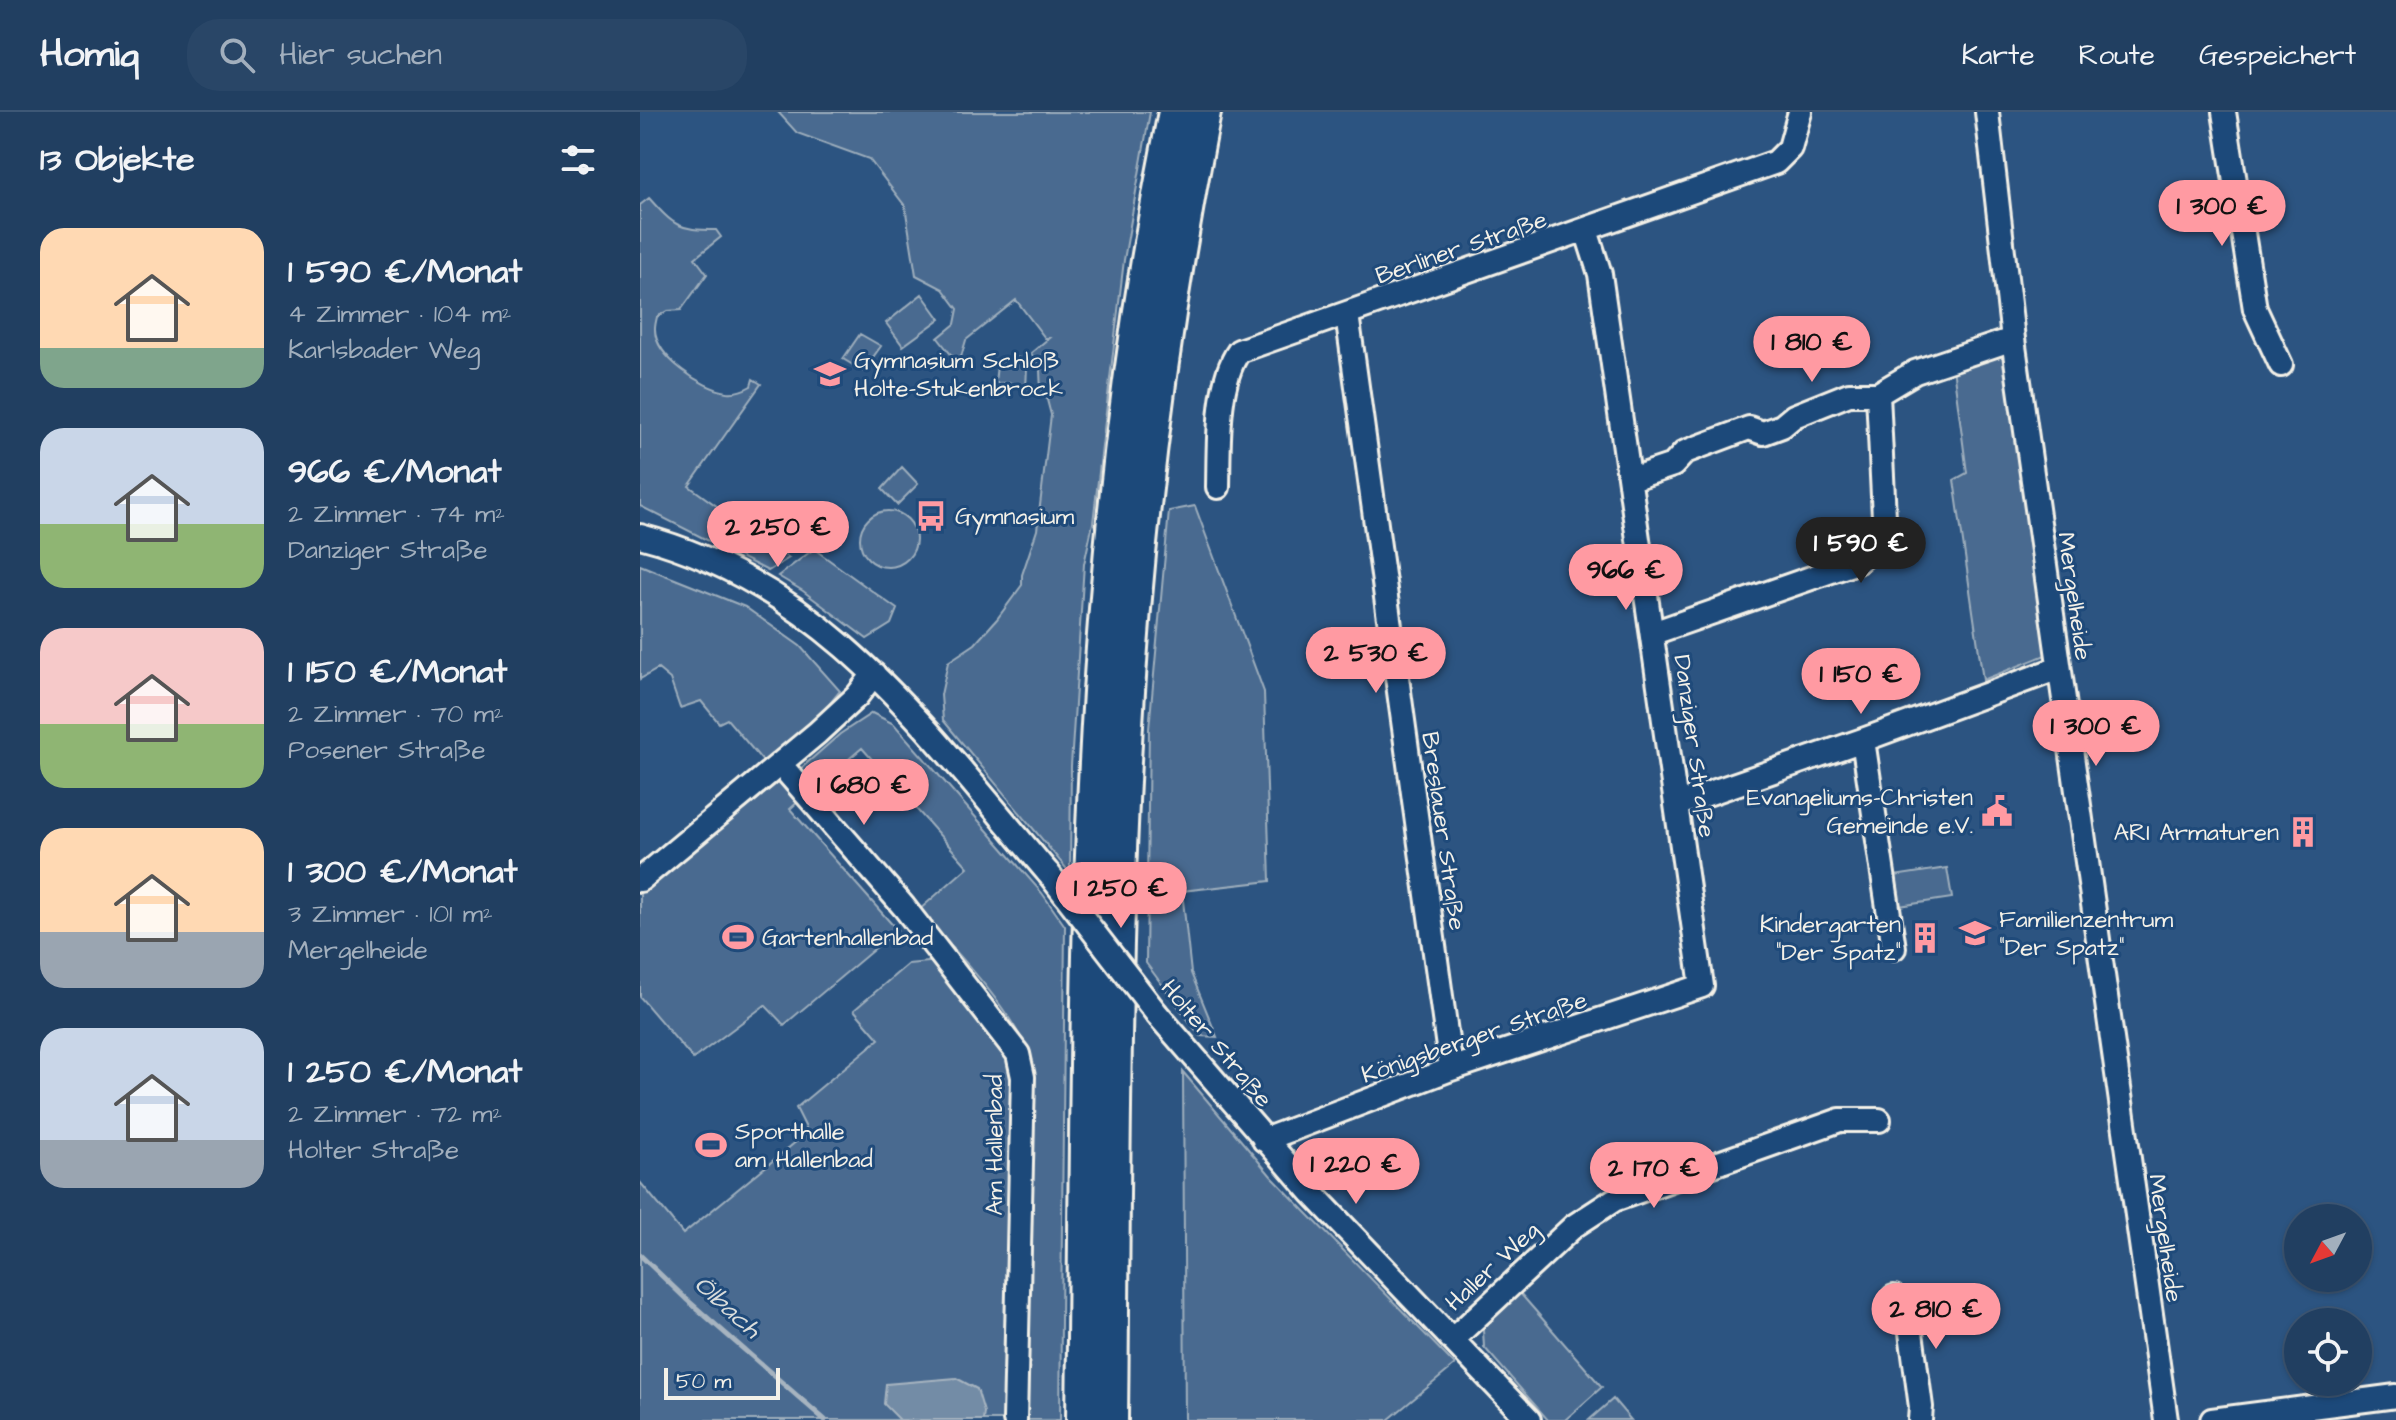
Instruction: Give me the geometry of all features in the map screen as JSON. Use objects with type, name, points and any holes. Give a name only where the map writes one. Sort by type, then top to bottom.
[{"type":"highway","points":[[1083,1420],[1086,1061],[1106,609],[1126,407],[1158,198],[1175,112]]},
{"type":"highway","points":[[1111,1420],[1119,895],[1134,608],[1155,406],[1182,228],[1204,112]]},
{"type":"street","name":"Berliner Straße","points":[[1218,487],[1220,419],[1231,363],[1239,351],[1776,162],[1790,148],[1800,112]]},
{"type":"street","name":"Mergelheide","points":[[1987,112],[2013,339],[2059,668],[2144,1206],[2166,1420]]},
{"type":"street","points":[[2224,112],[2255,309],[2281,365]]},
{"type":"street","name":"Danziger Straße","points":[[1586,230],[1600,274],[1702,986]]},
{"type":"street","name":"Breslauer Straße","points":[[1347,314],[1451,1069]]},
{"type":"street","points":[[1631,479],[1673,465],[1685,452],[1749,428],[1763,433],[1782,426],[1794,416],[1849,394],[1878,394],[1915,372],[2013,339]]},
{"type":"street","points":[[1653,633],[1857,562],[1871,552],[1880,536],[1884,517],[1878,394]]},
{"type":"street","name":"Holter Straße","points":[[640,536],[676,545],[741,574],[778,595],[830,633],[874,674],[1049,874],[1157,1014],[1264,1140],[1529,1420]]},
{"type":"street","points":[[1678,804],[2059,668]]},
{"type":"street","points":[[640,880],[780,764],[857,696],[874,674]]},
{"type":"street","points":[[1863,740],[1894,948]]},
{"type":"street","name":"Am Hallenbad","points":[[780,764],[904,907],[1018,1054],[1023,1077],[1015,1420]]},
{"type":"street","name":"Königsberger Straße","points":[[1264,1140],[1451,1069],[1702,986]]},
{"type":"street","name":"Haller Weg","points":[[1454,1338],[1574,1226],[1614,1200],[1840,1120],[1879,1120]]},
{"type":"street","points":[[1894,1297],[1910,1325],[1920,1420]]},
{"type":"street","points":[[2212,1420],[2396,1396]]},
{"type":"shaded area","points":[[778,112],[1150,112],[1124,260],[1093,523],[1084,564],[1071,766],[1070,873],[943,720],[941,695],[948,662],[975,644],[1022,585],[1022,575],[1037,530],[1051,415],[1046,396],[1041,393],[1040,370],[1031,353],[1049,338],[1045,338],[1016,300],[966,340],[961,357],[953,357],[938,338],[955,324],[958,309],[943,289],[916,275],[905,206],[869,159],[797,133]]},
{"type":"shaded area","points":[[649,198],[678,224],[693,229],[716,230],[721,237],[695,258],[707,274],[681,310],[667,311],[657,317],[655,329],[662,350],[682,370],[705,385],[730,392],[751,386],[753,379],[761,384],[689,486],[789,558],[768,571],[640,506],[640,205]]},
{"type":"shaded area","points":[[922,294],[940,319],[903,346],[886,323]]},
{"type":"shaded area","points":[[860,334],[881,346],[863,371],[843,359]]},
{"type":"shaded area","points":[[2002,351],[2048,654],[1983,680],[1954,480],[1967,473],[1953,368]]},
{"type":"shaded area","points":[[1008,357],[1019,358],[1027,366],[1026,390],[1010,383],[995,383],[997,365]]},
{"type":"shaded area","points":[[902,467],[918,484],[897,505],[882,489]]},
{"type":"shaded area","points":[[1195,506],[1264,692],[1270,881],[1182,891],[1191,973],[1217,1037],[1200,1036],[1146,963],[1149,729],[1169,511]]},
{"type":"shaded area","points":[[888,511],[908,519],[916,539],[908,559],[888,567],[868,559],[860,539],[868,519]]},
{"type":"shaded area","points":[[814,549],[897,609],[891,624],[867,639],[778,576]]},
{"type":"shaded area","points":[[640,565],[745,607],[800,646],[840,691],[814,723],[766,765],[727,719],[719,723],[701,701],[680,708],[670,679],[658,669],[640,679]]},
{"type":"shaded area","points":[[872,713],[894,724],[1042,893],[1065,926],[1060,1420],[1021,1420],[1026,1047],[991,993],[919,910],[968,867],[862,748],[812,790],[798,771],[840,734]]},
{"type":"shaded area","name":"Gartenhallenbad","points":[[785,777],[801,799],[790,809],[897,930],[784,1025],[765,1005],[693,1059],[640,997],[640,893]]},
{"type":"shaded area","points":[[1947,868],[1952,898],[1899,906],[1894,876]]},
{"type":"shaded area","points":[[939,961],[1014,1058],[1009,1420],[640,1420],[640,1182],[683,1234],[808,1132],[796,1108],[879,1039],[854,1010],[908,964]]},
{"type":"shaded area","points":[[1183,1072],[1271,1176],[1455,1365],[1388,1420],[1185,1420]]},
{"type":"shaded area","points":[[1519,1292],[1602,1387],[1565,1420],[1548,1420],[1484,1347],[1483,1330],[1489,1318]]},
{"type":"shaded area","points":[[956,1378],[977,1389],[984,1412],[983,1420],[900,1420],[884,1404],[886,1384]]},
{"type":"shaded area","points":[[1613,1399],[1631,1420],[1589,1420]]},
{"type":"waterway","name":"Ölbach","points":[[640,1255],[825,1420]]},
{"type":"place","name":"Gymnasium Schloß Holte-Stukenbrock","points":[[830,374]]},
{"type":"place","name":"Gymnasium","points":[[931,516]]},
{"type":"place","name":"Evangeliums-Christen Gemeinde e.V.","points":[[1997,811]]},
{"type":"place","name":"ARI Armaturen","points":[[2303,832]]},
{"type":"place","name":"Familienzentrum \"Der Spatz\"","points":[[1975,933]]},
{"type":"place","name":"Gartenhallenbad","points":[[738,937]]},
{"type":"place","name":"Kindergarten \"Der Spatz\"","points":[[1925,938]]},
{"type":"place","name":"Sporthalle am Hallenbad","points":[[711,1145]]}]
